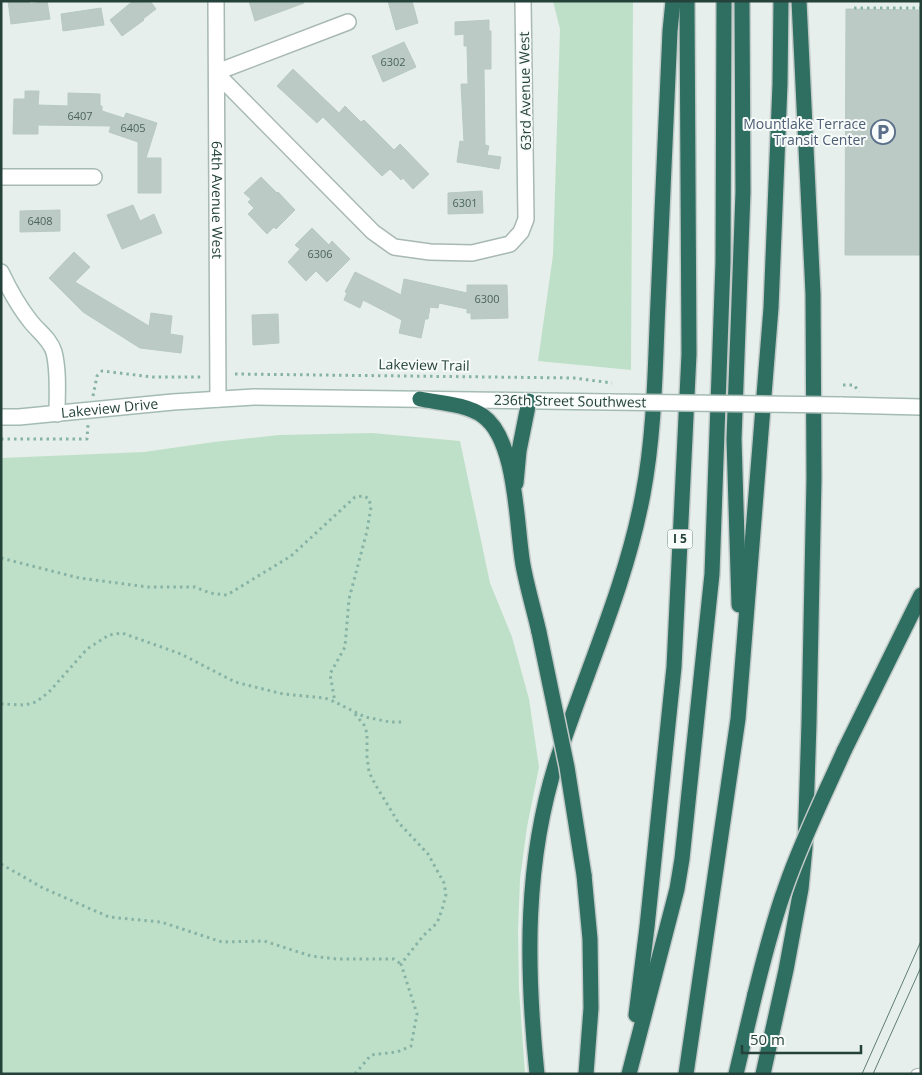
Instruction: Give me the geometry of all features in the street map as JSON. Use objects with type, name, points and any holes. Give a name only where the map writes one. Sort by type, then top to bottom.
[{"type":"highway","points":[[537,1074],[530,988],[529,926],[534,870],[542,815],[558,759],[615,602],[638,521],[649,462],[673,1]]},
{"type":"highway","name":"I 5","points":[[629,1074],[647,927],[674,667],[689,354],[687,1]]},
{"type":"highway","points":[[629,1074],[677,889],[684,840],[712,574],[723,262],[724,1]]},
{"type":"highway","points":[[742,1],[743,192],[734,440],[742,679]]},
{"type":"highway","points":[[686,1074],[738,719],[742,679],[771,308],[780,93],[781,1]]},
{"type":"highway","points":[[764,1074],[801,889],[805,848],[814,479],[814,294],[799,1]]},
{"type":"highway","points":[[420,399],[468,408],[482,415],[498,432],[504,448],[514,496],[523,564],[567,767],[584,875],[590,939],[591,1008],[586,1074]]},
{"type":"highway","points":[[514,496],[529,401]]},
{"type":"highway","points":[[736,1074],[773,923],[791,872],[868,701],[921,595]]},
{"type":"street","name":"64th Avenue West","points":[[216,1],[218,399]]},
{"type":"street","name":"63rd Avenue West","points":[[217,73],[324,185],[373,232],[394,247],[430,252],[472,253],[510,244],[522,232],[526,219],[527,180],[523,1]]},
{"type":"street","points":[[217,73],[348,22]]},
{"type":"street","points":[[1,177],[94,177]]},
{"type":"street","points":[[1,272],[10,290],[31,322],[44,334],[54,352],[57,414]]},
{"type":"street","name":"236th Street Southwest","points":[[218,399],[254,397],[921,407]]},
{"type":"street","name":"Lakeview Drive","points":[[1,417],[57,414],[218,399]]},
{"type":"lane","points":[[916,1074],[921,1073]]},
{"type":"path","points":[[854,8],[921,8]]},
{"type":"path","points":[[94,388],[102,371],[153,377],[202,377]]},
{"type":"path","name":"Lakeview Trail","points":[[235,374],[574,378],[612,383]]},
{"type":"path","points":[[843,385],[854,385]]},
{"type":"path","points":[[1,439],[86,439],[88,429]]},
{"type":"path","points":[[1,558],[89,580],[148,587],[195,587],[227,595],[291,556],[355,497],[364,496],[369,499],[371,507],[367,531],[349,599],[345,648],[330,674],[335,702]]},
{"type":"path","points":[[1,704],[25,705],[36,702],[49,692],[87,649],[110,635],[122,633],[181,654],[235,682],[283,694],[315,696],[335,702],[355,713],[375,720],[405,722]]},
{"type":"path","points":[[355,713],[364,725],[367,733],[369,772],[375,784],[398,822],[428,854],[444,883],[446,894],[437,923],[423,936],[401,964]]},
{"type":"path","points":[[1,864],[43,888],[109,917],[161,922],[222,942],[264,941],[311,956],[338,959],[394,960],[401,964],[417,1014],[411,1046],[397,1052],[371,1055],[355,1074]]},
{"type":"green space","points":[[553,1],[633,1],[631,370],[538,361],[553,255],[560,29]]},
{"type":"green space","points":[[372,433],[460,441],[490,583],[512,637],[529,699],[539,767],[527,827],[520,879],[518,930],[519,990],[525,1074],[1,1074],[1,458],[144,452],[279,435]]},
{"type":"building","points":[[8,1],[29,1],[30,4],[47,1],[50,19],[11,24]]},
{"type":"building","points":[[133,1],[150,1],[156,9],[122,36],[110,20]]},
{"type":"building","points":[[249,1],[304,1],[304,3],[255,21]]},
{"type":"building","points":[[388,1],[412,1],[418,23],[396,30]]},
{"type":"building","points":[[101,8],[104,25],[63,31],[61,14]]},
{"type":"building","name":"Mountlake Terrace Transit Center","points":[[846,9],[921,10],[921,255],[845,255]]},
{"type":"building","points":[[489,20],[489,31],[491,31],[491,69],[484,69],[485,145],[489,146],[487,155],[501,157],[499,169],[457,162],[460,141],[464,142],[461,84],[468,84],[467,46],[464,46],[464,34],[455,35],[455,22]]},
{"type":"building","points":[[404,42],[416,67],[383,82],[372,56]]},
{"type":"building","points":[[293,69],[339,113],[345,106],[361,122],[364,120],[394,150],[400,144],[429,174],[413,189],[403,178],[401,180],[390,169],[382,176],[323,117],[317,123],[277,86]]},
{"type":"building","points":[[25,91],[39,91],[38,105],[68,106],[68,93],[100,94],[102,111],[124,118],[126,113],[157,123],[146,158],[161,158],[161,193],[138,193],[138,142],[109,132],[111,126],[38,125],[38,134],[13,134],[14,99],[25,99]]},
{"type":"building","points":[[261,177],[295,210],[276,229],[274,227],[267,234],[248,214],[254,208],[248,202],[251,199],[244,193]]},
{"type":"building","points":[[482,191],[483,213],[448,214],[448,193]]},
{"type":"building","points":[[133,205],[140,221],[154,214],[162,233],[122,249],[107,215]]},
{"type":"building","points":[[60,210],[60,231],[20,232],[20,211]]},
{"type":"building","points":[[312,228],[329,245],[332,241],[350,259],[327,282],[316,271],[306,281],[288,262],[300,249],[295,245]]},
{"type":"building","points":[[74,252],[90,267],[75,282],[149,326],[151,313],[172,316],[170,334],[183,336],[181,353],[140,348],[83,312],[49,278]]},
{"type":"building","points":[[355,272],[401,295],[404,279],[467,293],[467,285],[507,285],[508,318],[471,319],[471,313],[467,313],[467,309],[439,303],[438,308],[430,307],[421,338],[399,333],[402,320],[363,300],[360,308],[344,300],[347,293],[345,292]]},
{"type":"building","points":[[278,314],[279,343],[253,345],[252,315]]},
{"type":"tram line","points":[[862,1074],[921,941]]},
{"type":"tram line","points":[[873,1074],[921,967]]},
{"type":"place","name":"Mountlake Terrace Transit Center","points":[[883,132]]}]
